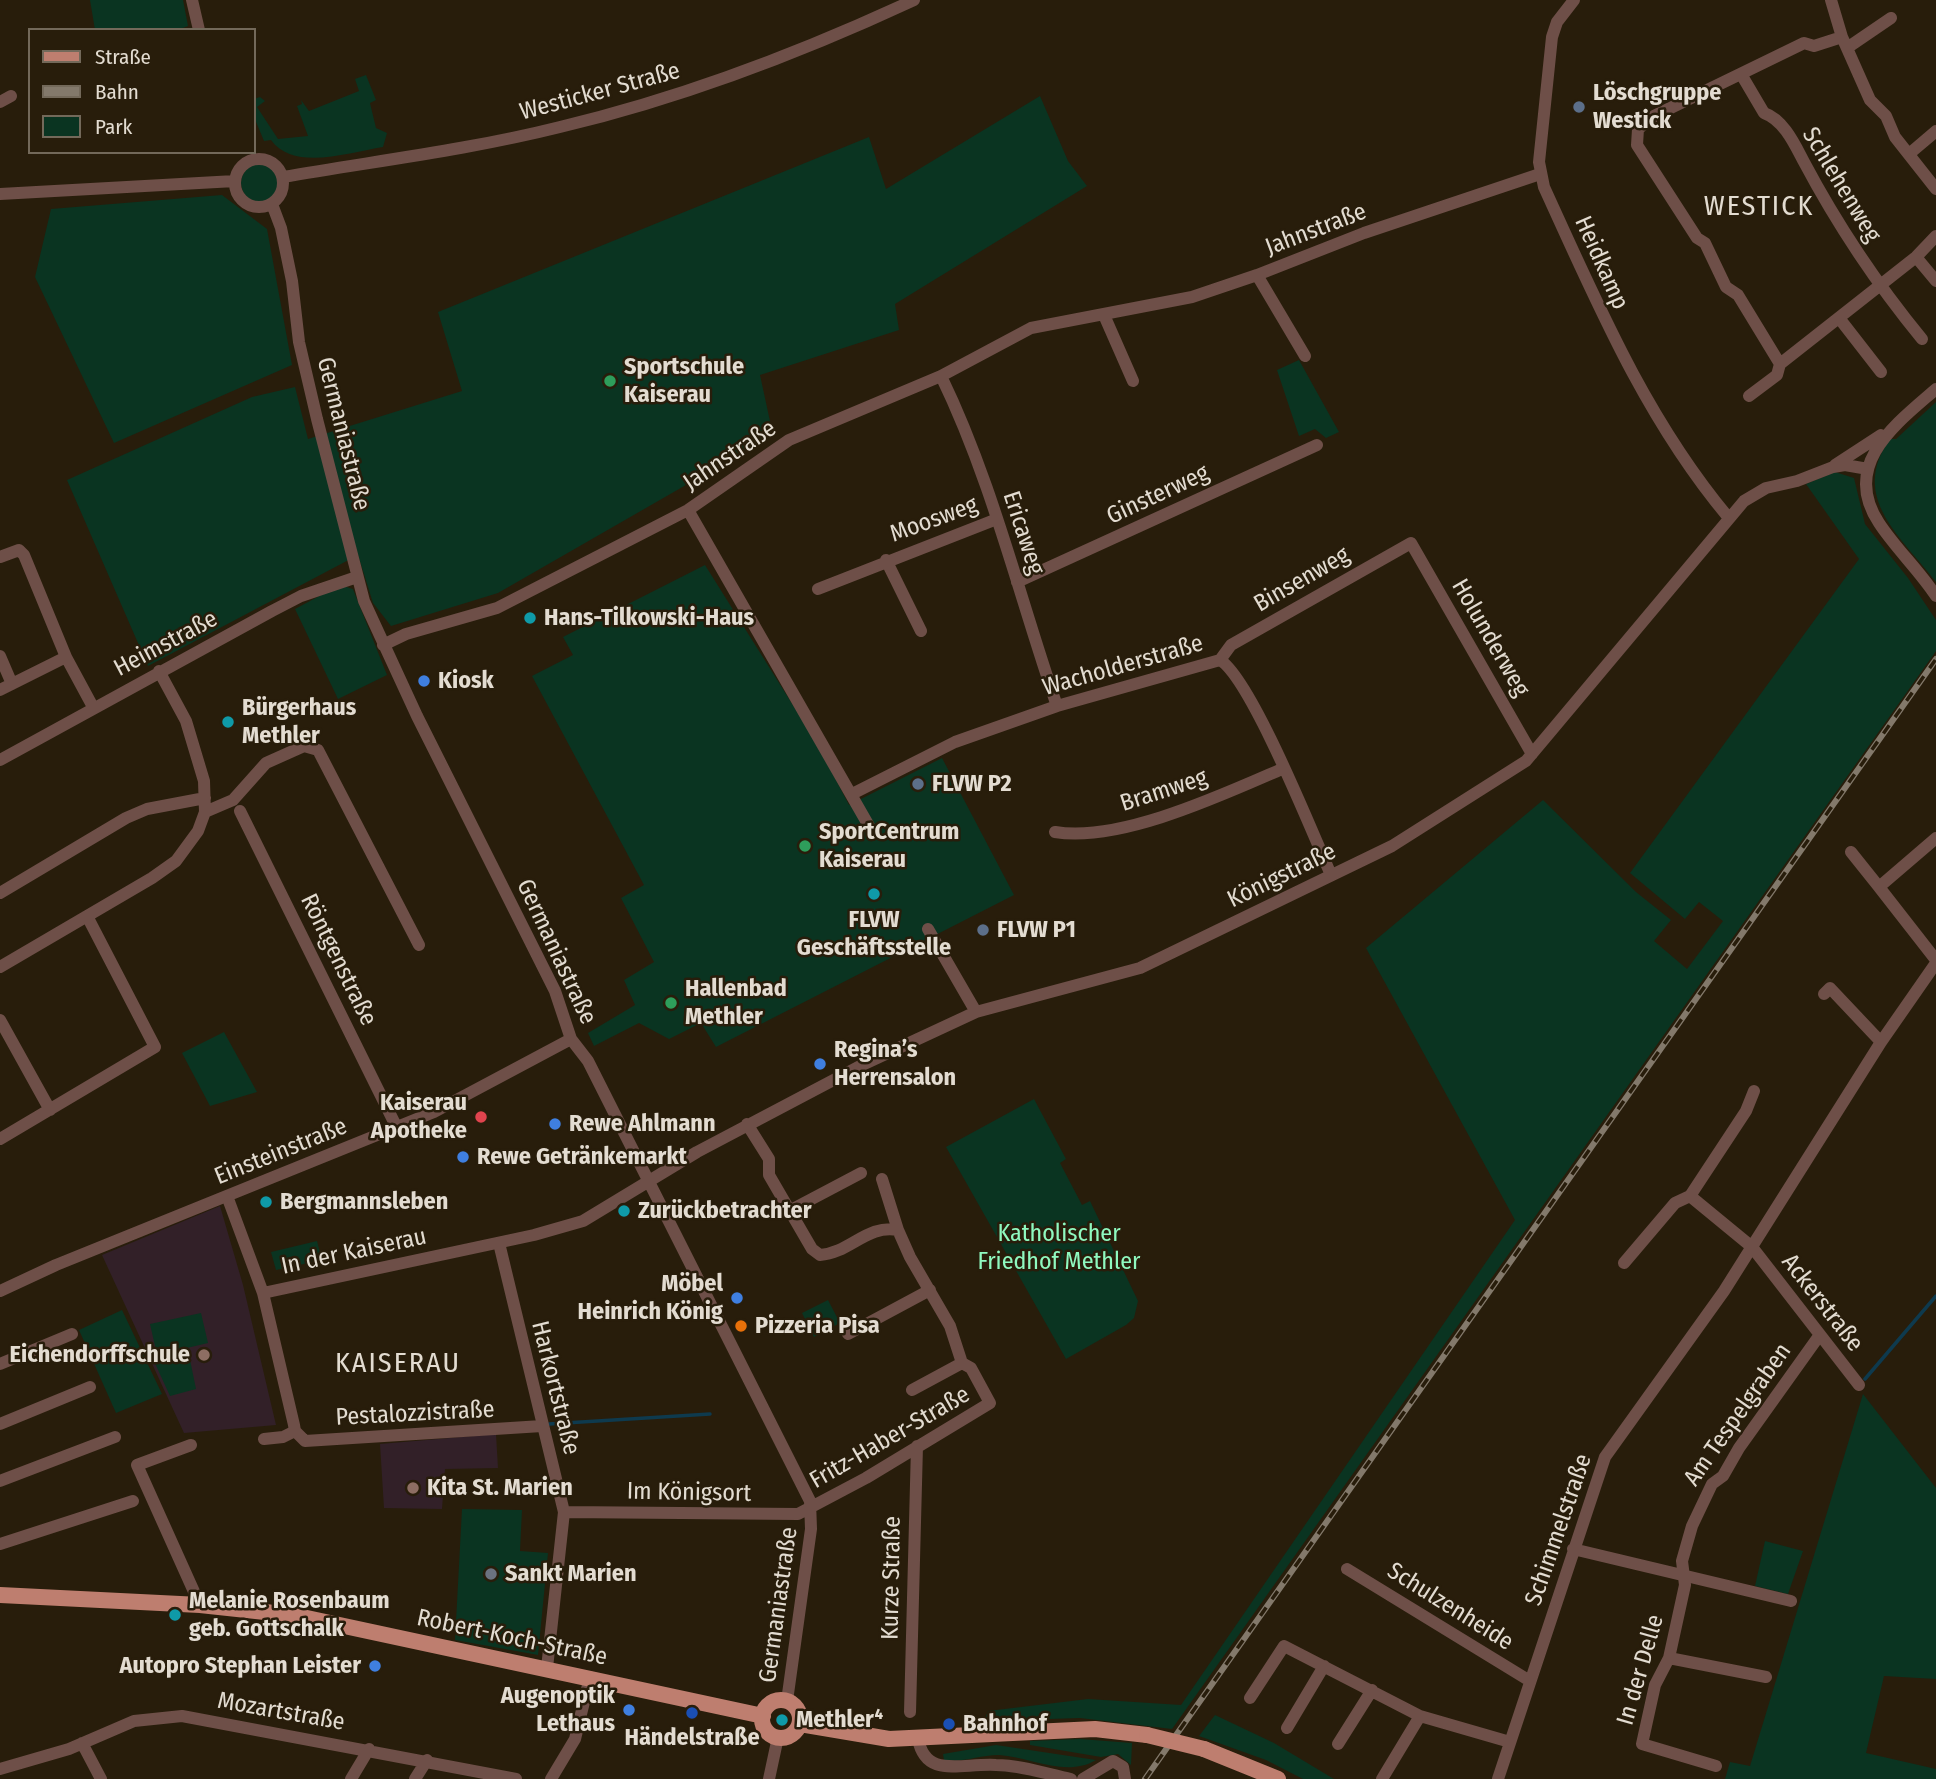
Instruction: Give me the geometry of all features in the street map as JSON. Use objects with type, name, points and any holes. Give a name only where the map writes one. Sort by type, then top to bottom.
[{"type":"main road","name":"Robert-Koch-Straße","points":[[0,1595],[200,1605],[293,1615],[763,1716]]},
{"type":"main road","points":[[787,1701],[799,1713],[800,1724],[789,1736],[778,1737],[764,1727],[763,1716],[774,1702],[787,1701]]},
{"type":"main road","points":[[800,1724],[869,1737],[918,1739],[1095,1729],[1147,1735],[1204,1749],[1279,1779]]},
{"type":"street","points":[[192,0],[199,28]]},
{"type":"street","name":"Westicker Straße","points":[[283,177],[467,147],[559,127],[655,101],[839,34],[914,0]]},
{"type":"street","name":"Heidkamp","points":[[1574,0],[1556,22],[1552,37],[1540,174],[1610,334],[1650,406],[1700,482],[1728,517]]},
{"type":"street","points":[[1831,0],[1845,43],[1870,100],[1886,116],[1895,137],[1936,189]]},
{"type":"street","points":[[1780,364],[1738,295],[1726,287],[1706,243],[1697,238],[1671,195],[1662,187],[1635,137],[1638,129],[1654,117],[1804,43],[1814,46],[1845,43],[1891,19]]},
{"type":"street","name":"Schlehenweg","points":[[1741,74],[1764,113],[1773,116],[1794,143],[1832,215],[1879,286],[1922,339]]},
{"type":"street","points":[[1909,154],[1936,131]]},
{"type":"street","points":[[249,156],[267,160],[279,169],[283,177],[282,192],[272,204],[260,207],[248,204],[238,194],[235,181],[249,156]]},
{"type":"street","name":"Jahnstraße","points":[[383,645],[406,634],[497,608],[688,510],[789,440],[942,376],[1031,328],[1192,297],[1364,233],[1540,174]]},
{"type":"street","points":[[0,194],[235,181]]},
{"type":"street","name":"Germaniastraße","points":[[272,204],[281,228],[292,281],[299,342],[317,419],[357,577],[383,645],[555,991],[571,1039],[588,1061],[804,1487],[811,1508],[802,1605],[787,1701]]},
{"type":"street","points":[[1749,396],[1777,375],[1780,364],[1916,257],[1936,236]]},
{"type":"street","points":[[1916,257],[1936,281]]},
{"type":"street","points":[[1257,275],[1304,356]]},
{"type":"street","points":[[1104,315],[1133,381]]},
{"type":"street","points":[[1839,318],[1881,372]]},
{"type":"street","name":"Ericaweg","points":[[942,376],[964,423],[1057,706]]},
{"type":"street","name":"Königstraße","points":[[1833,467],[1890,429],[1936,389]]},
{"type":"street","name":"Königstraße","points":[[648,1181],[747,1124],[851,1070],[976,1012],[1140,968],[1331,875],[1438,819],[1517,768],[1532,754],[1728,517],[1756,492],[1797,481],[1833,467],[1845,465],[1868,469],[1877,446],[1890,429]]},
{"type":"street","name":"Ginsterweg","points":[[1017,582],[1317,444]]},
{"type":"street","points":[[1868,469],[1867,484],[1871,509],[1936,596]]},
{"type":"street","points":[[688,510],[869,826]]},
{"type":"street","name":"Moosweg","points":[[818,589],[886,560],[997,519]]},
{"type":"street","name":"Holunderweg","points":[[1411,543],[1532,754]]},
{"type":"street","name":"Binsenweg","points":[[1220,660],[1231,645],[1411,543]]},
{"type":"street","points":[[0,557],[19,550],[24,555],[66,657],[93,707]]},
{"type":"street","name":"Moosweg","points":[[886,560],[921,631]]},
{"type":"street","name":"Heimstraße","points":[[0,760],[301,596],[357,577]]},
{"type":"street","points":[[0,656],[6,687],[66,657]]},
{"type":"street","name":"Wacholderstraße","points":[[852,794],[955,742],[1057,706],[1220,660],[1236,674],[1331,875]]},
{"type":"street","points":[[0,967],[176,861],[198,831],[205,812],[205,797],[195,744],[159,671]]},
{"type":"street","points":[[205,812],[220,809],[233,800],[266,763],[304,746],[317,750],[419,945]]},
{"type":"street","name":"Bramweg","points":[[1055,832],[1079,836],[1118,829],[1224,794],[1282,769]]},
{"type":"street","points":[[0,893],[126,818],[147,809],[205,797]]},
{"type":"street","name":"Röntgenstraße","points":[[240,811],[397,1128]]},
{"type":"street","points":[[1879,887],[1936,838]]},
{"type":"street","points":[[1851,852],[1936,961]]},
{"type":"street","points":[[0,1139],[155,1047],[87,916]]},
{"type":"street","points":[[928,929],[976,1012]]},
{"type":"street","name":"Schimmelstraße","points":[[1498,1779],[1605,1457],[1752,1247],[1881,1042],[1936,961]]},
{"type":"street","points":[[1824,994],[1829,988],[1881,1042]]},
{"type":"street","points":[[0,1020],[50,1110]]},
{"type":"street","name":"Einsteinstraße","points":[[0,1291],[76,1256],[445,1107],[571,1039]]},
{"type":"street","points":[[1624,1263],[1675,1202],[1690,1196],[1746,1111],[1754,1091]]},
{"type":"street","points":[[747,1124],[769,1160],[769,1175],[789,1212],[812,1249],[820,1255],[831,1254],[883,1227],[898,1230]]},
{"type":"street","points":[[789,1212],[862,1173]]},
{"type":"street","points":[[882,1179],[898,1230],[910,1257],[950,1326],[962,1363],[912,1390]]},
{"type":"street","name":"In der Kaiserau","points":[[263,1293],[499,1243],[583,1221],[648,1181]]},
{"type":"street","name":"In der Kaiserau","points":[[226,1196],[263,1293],[295,1431]]},
{"type":"street","points":[[1690,1196],[1752,1247]]},
{"type":"street","name":"Harkortstraße","points":[[499,1243],[564,1512],[547,1668]]},
{"type":"street","name":"Ackerstraße","points":[[1752,1247],[1859,1385]]},
{"type":"street","points":[[848,1334],[930,1290]]},
{"type":"street","points":[[0,1364],[72,1334]]},
{"type":"street","name":"Am Tespelgraben","points":[[1683,1573],[1682,1561],[1692,1526],[1712,1484],[1723,1476],[1739,1448],[1819,1336]]},
{"type":"street","name":"Fritz-Haber-Straße","points":[[811,1508],[990,1404],[971,1368],[962,1363]]},
{"type":"street","points":[[0,1424],[90,1387]]},
{"type":"street","name":"Pestalozzistraße","points":[[295,1431],[305,1441],[542,1426]]},
{"type":"street","points":[[264,1439],[283,1437],[295,1431]]},
{"type":"street","points":[[0,1481],[115,1437]]},
{"type":"street","points":[[191,1445],[137,1465],[200,1605]]},
{"type":"street","name":"Kurze Straße","points":[[910,1712],[917,1446]]},
{"type":"street","points":[[0,1544],[132,1501]]},
{"type":"street","name":"Im Königsort","points":[[564,1512],[785,1515],[811,1508]]},
{"type":"street","points":[[1573,1549],[1683,1573],[1791,1601]]},
{"type":"street","name":"Schulzenheide","points":[[1347,1569],[1530,1681]]},
{"type":"street","name":"In der Delle","points":[[1683,1573],[1685,1586],[1670,1658],[1655,1685],[1642,1744],[1716,1766]]},
{"type":"street","points":[[1250,1698],[1284,1646],[1420,1716],[1510,1742]]},
{"type":"street","points":[[1670,1658],[1766,1677]]},
{"type":"street","points":[[1287,1728],[1324,1666]]},
{"type":"street","points":[[551,1779],[575,1740],[590,1677]]},
{"type":"street","points":[[1338,1744],[1372,1690]]},
{"type":"street","name":"Mozartstraße","points":[[0,1769],[134,1721],[182,1716],[427,1760],[484,1776],[516,1779]]},
{"type":"street","points":[[1382,1779],[1420,1716]]},
{"type":"street","points":[[769,1779],[778,1737]]},
{"type":"street","points":[[918,1739],[922,1761],[934,1773],[942,1776],[993,1764],[1071,1779]]},
{"type":"street","points":[[78,1741],[101,1779]]},
{"type":"street","points":[[351,1779],[369,1749]]},
{"type":"street","points":[[415,1779],[427,1760]]},
{"type":"street","points":[[1083,1779],[1113,1761],[1123,1767],[1125,1779]]},
{"type":"shaded area","name":"Eichendorffschule","points":[[220,1206],[243,1285],[276,1425],[184,1433],[102,1255]]},
{"type":"shaded area","name":"Kita St. Marien","points":[[496,1434],[498,1468],[445,1469],[442,1509],[384,1508],[380,1444]]},
{"type":"green space","points":[[90,0],[183,0],[188,26],[182,28],[95,28]]},
{"type":"green space","points":[[366,75],[376,100],[370,103],[376,128],[387,133],[383,147],[308,158],[281,150],[271,140],[264,141],[256,122],[256,98],[260,97],[265,101],[257,107],[278,139],[308,136],[297,106],[302,104],[301,100],[309,111],[359,91],[355,79]]},
{"type":"green space","name":"Sportschule Kaiserau","points":[[1040,96],[1068,161],[1087,186],[895,304],[899,330],[760,375],[773,435],[498,593],[391,626],[373,603],[358,555],[148,666],[67,480],[252,397],[295,387],[308,439],[462,391],[438,312],[869,137],[886,189]]},
{"type":"green space","points":[[260,164],[274,169],[279,183],[274,197],[260,202],[246,197],[241,183],[246,169]]},
{"type":"green space","points":[[222,195],[267,229],[292,365],[114,443],[35,277],[51,209]]},
{"type":"green space","points":[[1299,360],[1339,432],[1326,438],[1315,429],[1299,436],[1277,370]]},
{"type":"green space","points":[[1936,402],[1936,582],[1885,516],[1877,499],[1875,480],[1879,460],[1890,439],[1896,439]]},
{"type":"green space","points":[[1835,472],[1854,478],[1865,524],[1908,578],[1936,620],[1936,651],[1172,1729],[1080,1718],[984,1721],[988,1711],[1088,1699],[1181,1705],[1515,1220],[1366,948],[1543,800],[1636,892],[1671,920],[1654,941],[1687,969],[1723,921],[1699,902],[1685,919],[1630,873],[1859,559],[1806,484]]},
{"type":"green space","name":"SportCentrum Kaiserau","points":[[705,565],[818,745],[849,805],[942,758],[1014,895],[716,1047],[701,1023],[669,1039],[639,1023],[594,1046],[588,1033],[635,1005],[624,980],[654,962],[621,898],[644,885],[532,676],[573,655],[563,637]]},
{"type":"green space","points":[[340,585],[353,589],[387,675],[338,699],[295,609]]},
{"type":"green space","points":[[224,1032],[257,1092],[210,1106],[182,1053]]},
{"type":"green space","name":"Katholischer Friedhof Methler","points":[[1034,1099],[1066,1159],[1060,1163],[1082,1205],[1090,1201],[1138,1301],[1134,1318],[1126,1325],[1066,1359],[946,1147]]},
{"type":"green space","points":[[317,1241],[322,1260],[276,1270],[271,1252]]},
{"type":"green space","points":[[828,1300],[840,1323],[814,1337],[802,1313]]},
{"type":"green space","points":[[122,1310],[162,1394],[116,1413],[79,1330]]},
{"type":"green space","points":[[201,1313],[208,1343],[157,1355],[150,1324]]},
{"type":"green space","points":[[188,1350],[196,1389],[170,1396],[153,1359]]},
{"type":"green space","points":[[1863,1394],[1936,1488],[1936,1679],[1884,1676],[1866,1753],[1936,1769],[1936,1779],[1725,1779],[1730,1762],[1750,1766]]},
{"type":"green space","points":[[462,1509],[522,1510],[520,1551],[548,1553],[538,1655],[455,1640]]},
{"type":"green space","points":[[1765,1541],[1803,1551],[1788,1594],[1755,1586]]},
{"type":"green space","points":[[1215,1715],[1274,1743],[1334,1779],[1303,1779],[1266,1760],[1199,1736]]},
{"type":"green space","points":[[1080,1739],[1132,1743],[1131,1765],[1118,1754],[1101,1757],[1030,1745],[1030,1741]]},
{"type":"green space","points":[[996,1745],[1096,1760],[1085,1765],[1061,1767],[999,1755],[944,1760],[943,1754]]},
{"type":"waterway","points":[[1865,1379],[1936,1296]]},
{"type":"waterway","points":[[549,1424],[710,1414]]},
{"type":"railway","points":[[1145,1779],[1936,659]]},
{"type":"place","name":"Löschgruppe Westick","points":[[1579,107]]},
{"type":"place","name":"Sportschule Kaiserau","points":[[610,381]]},
{"type":"place","name":"Hans-Tilkowski-Haus","points":[[530,618]]},
{"type":"place","name":"Kiosk","points":[[424,681]]},
{"type":"place","name":"Bürgerhaus Methler","points":[[228,722]]},
{"type":"place","name":"FLVW P2","points":[[918,784]]},
{"type":"place","name":"SportCentrum Kaiserau","points":[[805,846]]},
{"type":"place","name":"FLVW Geschäftsstelle","points":[[874,894]]},
{"type":"place","name":"FLVW P1","points":[[983,930]]},
{"type":"place","name":"Hallenbad Methler","points":[[671,1003]]},
{"type":"place","name":"Regina’s Herrensalon","points":[[820,1064]]},
{"type":"place","name":"Kaiserau Apotheke","points":[[481,1117]]},
{"type":"place","name":"Rewe Ahlmann","points":[[555,1124]]},
{"type":"place","name":"Rewe Getränkemarkt","points":[[463,1157]]},
{"type":"place","name":"Bergmannsleben","points":[[266,1202]]},
{"type":"place","name":"Zurückbetrachter","points":[[624,1211]]},
{"type":"place","name":"Möbel Heinrich König","points":[[737,1298]]},
{"type":"place","name":"Pizzeria Pisa","points":[[741,1326]]},
{"type":"place","name":"Eichendorffschule","points":[[204,1355]]},
{"type":"place","name":"Kita St. Marien","points":[[413,1488]]},
{"type":"place","name":"Sankt Marien","points":[[491,1574]]},
{"type":"place","name":"Melanie Rosenbaum geb. Gottschalk","points":[[175,1615]]},
{"type":"place","name":"Autopro Stephan Leister","points":[[375,1666]]},
{"type":"place","name":"Augenoptik Lethaus","points":[[629,1710]]},
{"type":"place","name":"Händelstraße","points":[[692,1713]]},
{"type":"place","name":"Methler⁴","points":[[782,1720]]},
{"type":"place","name":"Bahnhof","points":[[949,1724]]},
{"type":"district","name":"WESTICK","points":[[1759,207]]},
{"type":"district","name":"KAISERAU","points":[[398,1364]]}]
